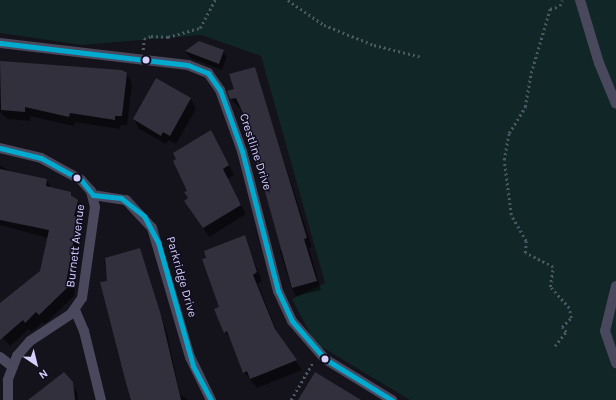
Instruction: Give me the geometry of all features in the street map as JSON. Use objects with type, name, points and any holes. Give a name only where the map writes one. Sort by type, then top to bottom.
[{"type":"street","points":[[580,0],[598,63],[616,104]]},
{"type":"street","name":"Crestline Drive","points":[[0,42],[196,67],[208,74],[217,84],[252,183],[282,302],[298,330],[318,353],[392,400]]},
{"type":"street","name":"Burnett Avenue","points":[[0,148],[40,158],[81,180],[93,195],[95,210],[87,285],[75,310],[30,341],[12,367],[8,380],[8,400]]},
{"type":"street","name":"Parkridge Drive","points":[[93,195],[126,200],[152,228],[191,361],[211,400]]},
{"type":"street","points":[[616,286],[605,331],[616,363]]},
{"type":"street","points":[[75,310],[84,331],[101,400]]},
{"type":"street","points":[[0,357],[12,367]]},
{"type":"path","points":[[146,60],[142,46],[144,39],[151,36],[168,37],[200,28],[215,0]]},
{"type":"path","points":[[288,0],[324,25],[374,45],[422,57]]},
{"type":"path","points":[[555,346],[566,332],[562,327],[571,318],[569,308],[550,287],[553,268],[525,253],[526,241],[511,215],[504,160],[509,133],[525,107],[531,73],[550,9],[560,6],[562,0]]},
{"type":"path","points":[[291,400],[318,353]]},
{"type":"green space","points":[[0,0],[616,0],[616,400],[410,400],[315,343],[292,299],[325,283],[261,56],[201,35],[82,45],[0,33]]},
{"type":"building","points":[[199,41],[224,50],[219,64],[185,51]]},
{"type":"building","points":[[0,61],[122,70],[127,73],[122,116],[115,116],[115,120],[70,113],[69,117],[25,107],[25,112],[1,110]]},
{"type":"building","points":[[255,67],[307,238],[304,239],[317,281],[292,288],[243,113],[236,98],[230,99],[227,91],[234,89],[229,74]]},
{"type":"building","points":[[156,78],[191,98],[170,136],[163,132],[161,136],[133,119]]},
{"type":"building","points":[[211,130],[229,165],[223,169],[241,205],[203,228],[184,201],[188,198],[184,192],[187,191],[173,161],[176,159],[173,153]]},
{"type":"building","points":[[0,169],[47,179],[46,186],[71,192],[71,195],[78,200],[74,216],[78,217],[66,283],[69,286],[39,315],[36,312],[25,323],[23,320],[0,340],[0,303],[40,271],[49,230],[0,220]]},
{"type":"building","points":[[245,235],[257,272],[253,275],[275,329],[297,360],[250,379],[247,371],[243,373],[227,331],[224,333],[214,309],[219,307],[202,259],[206,258],[204,251]]},
{"type":"building","points":[[140,248],[161,315],[181,400],[131,400],[126,383],[100,282],[107,281],[105,258]]},
{"type":"building","points":[[64,372],[73,382],[75,400],[28,400]]},
{"type":"building","points":[[315,372],[361,400],[298,400]]},
{"type":"transit line","points":[[0,43],[188,65],[208,73],[220,90],[242,151],[278,291],[292,321],[325,359],[392,400]]},
{"type":"transit line","points":[[0,148],[41,158],[81,180],[93,195],[121,198],[144,216],[158,242],[193,366],[211,400]]}]
